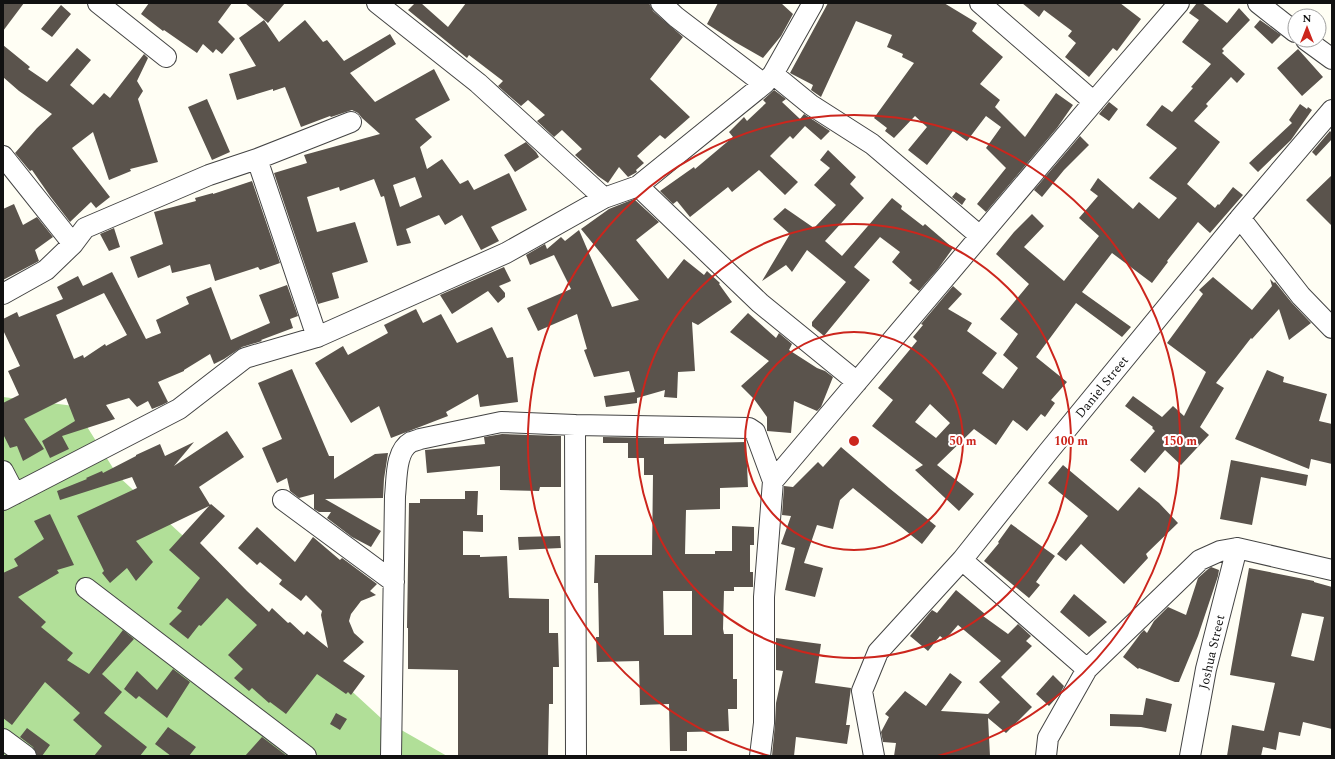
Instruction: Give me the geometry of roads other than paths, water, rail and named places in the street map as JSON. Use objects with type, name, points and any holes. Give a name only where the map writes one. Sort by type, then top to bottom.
[{"type":"street","points":[[98,3],[166,57]]},
{"type":"street","points":[[377,3],[478,83],[604,198]]},
{"type":"street","points":[[661,3],[676,18],[872,144],[980,236]]},
{"type":"street","points":[[3,471],[9,497],[179,409],[245,358],[317,338],[506,253],[604,198],[638,186],[769,79],[813,3]]},
{"type":"street","points":[[980,3],[1094,102]]},
{"type":"street","points":[[773,482],[1179,3]]},
{"type":"street","points":[[1258,3],[1287,26]]},
{"type":"street","points":[[1317,48],[1332,59]]},
{"type":"street","name":"Daniel Street","points":[[874,756],[862,691],[878,652],[962,560],[1048,452],[1240,218],[1332,110]]},
{"type":"street","points":[[3,294],[46,270],[73,244],[85,228],[208,175],[257,159],[351,122]]},
{"type":"street","points":[[3,156],[73,244]]},
{"type":"street","points":[[257,159],[317,338]]},
{"type":"street","points":[[638,186],[760,303],[857,382]]},
{"type":"street","points":[[1240,218],[1301,296],[1332,328]]},
{"type":"street","points":[[391,756],[395,496],[399,461],[410,442],[501,422],[749,428],[755,432],[773,482],[764,597],[764,723],[760,756]]},
{"type":"street","points":[[575,424],[576,756]]},
{"type":"street","points":[[283,500],[394,582]]},
{"type":"street","points":[[1046,756],[1048,738],[1087,668],[1200,560],[1220,551],[1237,548],[1332,570]]},
{"type":"street","name":"Joshua Street","points":[[1190,756],[1206,669],[1237,548]]},
{"type":"street","points":[[962,560],[1087,668]]},
{"type":"street","points":[[86,588],[306,756]]},
{"type":"street","points":[[3,739],[26,756]]}]
